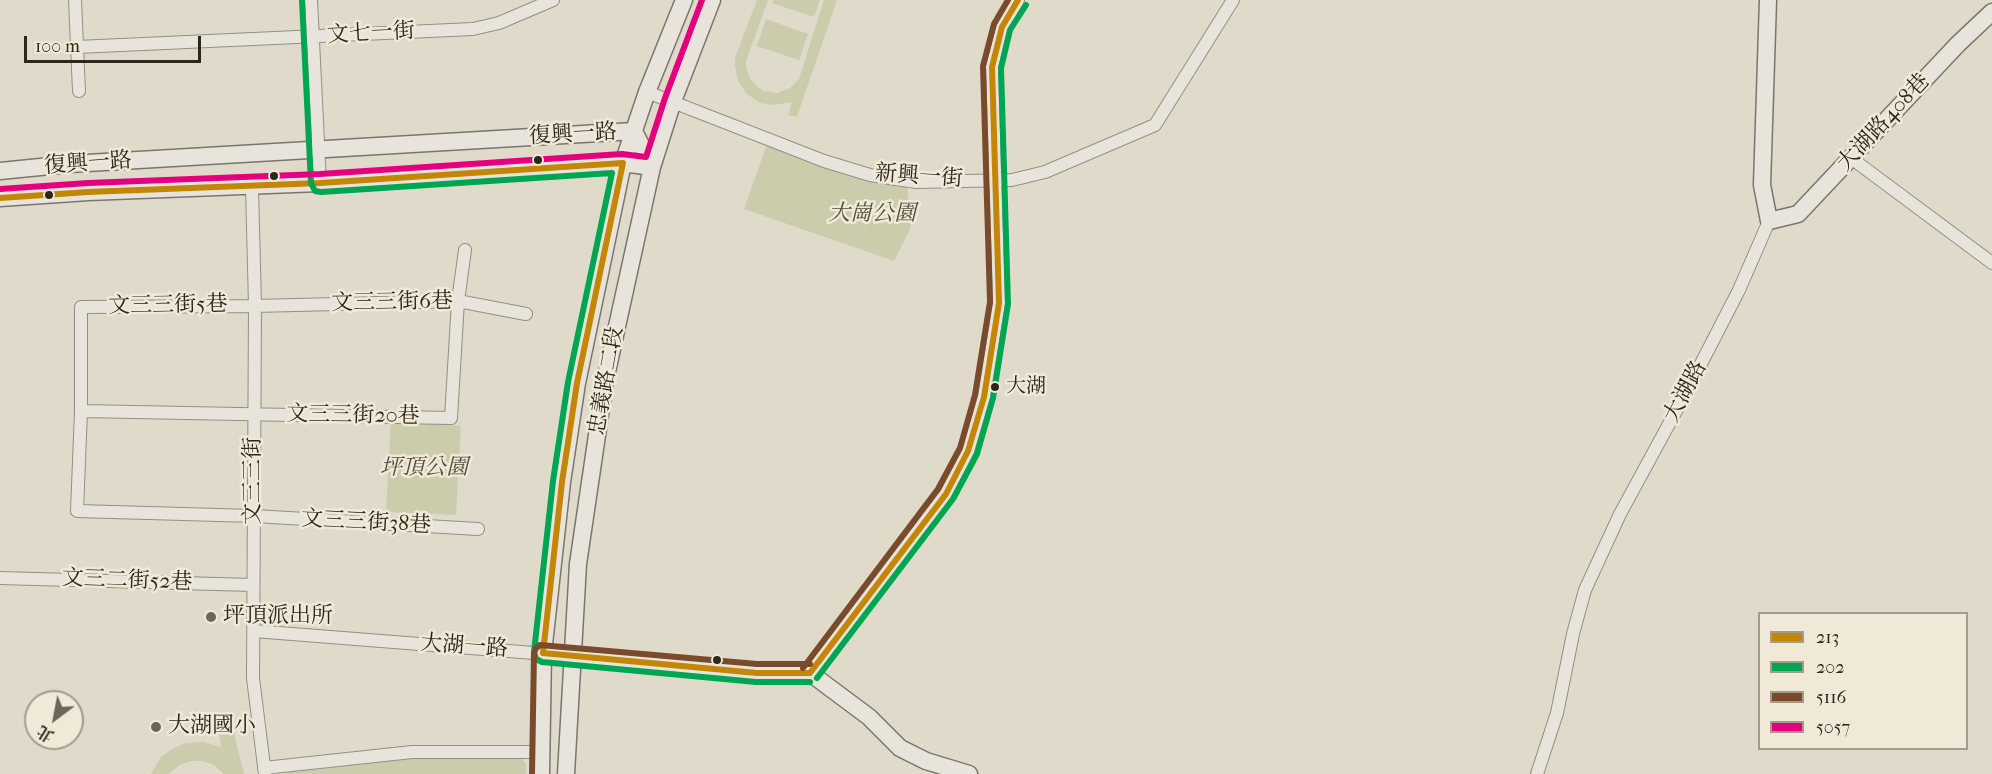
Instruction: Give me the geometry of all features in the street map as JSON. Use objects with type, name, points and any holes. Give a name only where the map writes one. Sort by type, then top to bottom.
[{"type":"street","points":[[75,0],[79,91]]},
{"type":"street","points":[[311,0],[320,183]]},
{"type":"street","name":"文七一街","points":[[76,47],[473,29],[499,24],[552,0]]},
{"type":"street","name":"忠義路二段","points":[[541,774],[543,653],[562,482],[576,394],[623,163],[684,0]]},
{"type":"street","name":"忠義路二段","points":[[566,774],[578,564],[605,381],[652,167],[673,101],[712,0]]},
{"type":"street","points":[[969,774],[926,761],[900,748],[868,717],[810,673],[946,495],[968,451],[984,397],[999,303],[992,67],[1002,27],[1018,0]]},
{"type":"street","name":"新興一街","points":[[648,92],[824,160],[870,175],[916,182],[1012,180],[1045,172],[1155,124],[1233,0]]},
{"type":"street","points":[[1768,0],[1762,185],[1769,221]]},
{"type":"street","name":"大湖路408巷","points":[[1769,221],[1798,214],[1958,44],[1992,12]]},
{"type":"street","name":"復興一路","points":[[0,171],[69,164],[634,131],[652,167]]},
{"type":"street","points":[[1851,158],[1992,264]]},
{"type":"street","name":"復興一路","points":[[0,198],[88,192],[252,187],[623,163],[652,167]]},
{"type":"street","name":"文三三街","points":[[252,187],[255,306],[253,678],[264,771]]},
{"type":"street","name":"大湖路","points":[[1537,774],[1557,713],[1570,645],[1585,590],[1620,514],[1739,290],[1769,221]]},
{"type":"street","points":[[458,301],[465,250]]},
{"type":"street","name":"文三三街6巷","points":[[255,306],[458,301],[526,314]]},
{"type":"street","name":"文三三街20巷","points":[[81,411],[451,418],[458,301]]},
{"type":"street","name":"文三三街5巷","points":[[81,411],[81,307],[255,306]]},
{"type":"street","name":"文三三街38巷","points":[[81,411],[77,511],[254,516],[478,529]]},
{"type":"street","name":"文三二街52巷","points":[[0,578],[253,585]]},
{"type":"street","name":"大湖一路","points":[[254,631],[543,653],[757,673],[810,673]]},
{"type":"street","points":[[264,771],[412,752],[541,752]]},
{"type":"green space","points":[[757,0],[768,0],[746,61],[746,68],[750,79],[759,88],[777,93],[790,88],[799,79],[824,0],[837,0],[797,117],[788,115],[792,102],[774,105],[760,103],[747,94],[738,81],[735,58]]},
{"type":"green space","points":[[773,0],[820,0],[814,17],[772,3]]},
{"type":"green space","points":[[766,19],[808,34],[799,60],[757,46]]},
{"type":"green space","name":"大崗公園","points":[[767,144],[907,184],[911,227],[894,261],[744,209]]},
{"type":"green space","name":"坪頂公園","points":[[391,421],[461,426],[456,515],[386,512]]},
{"type":"green space","points":[[232,725],[244,774],[224,774],[214,765],[203,761],[192,761],[181,764],[169,774],[151,774],[160,758],[186,743],[203,742],[221,747],[218,726]]},
{"type":"green space","points":[[457,752],[520,757],[526,764],[526,774],[284,774],[282,767]]},
{"type":"transit line","name":"202","points":[[302,0],[311,183],[315,191],[612,173],[568,382],[553,481],[534,652],[536,659],[542,662],[756,682],[810,682]]},
{"type":"transit line","name":"5057","points":[[0,189],[88,183],[320,174],[622,154],[646,157],[665,98],[702,0]]},
{"type":"transit line","name":"5116","points":[[803,668],[938,489],[960,448],[975,395],[990,302],[983,66],[994,24],[1008,0]]},
{"type":"transit line","name":"213","points":[[810,673],[946,494],[968,451],[984,397],[999,303],[992,67],[1002,27],[1018,0]]},
{"type":"transit line","name":"202","points":[[817,678],[953,499],[977,454],[993,398],[1008,304],[1001,68],[1010,30],[1026,5]]},
{"type":"transit line","name":"213","points":[[0,198],[88,192],[320,183],[623,163],[577,383],[562,482],[543,653],[757,673],[810,673]]},
{"type":"transit line","name":"5116","points":[[532,774],[534,653],[540,645],[757,664],[810,664]]},
{"type":"place","name":"大湖","points":[[995,387]]},
{"type":"place","name":"坪頂派出所","points":[[211,617]]},
{"type":"place","name":"大湖國小","points":[[156,727]]}]
